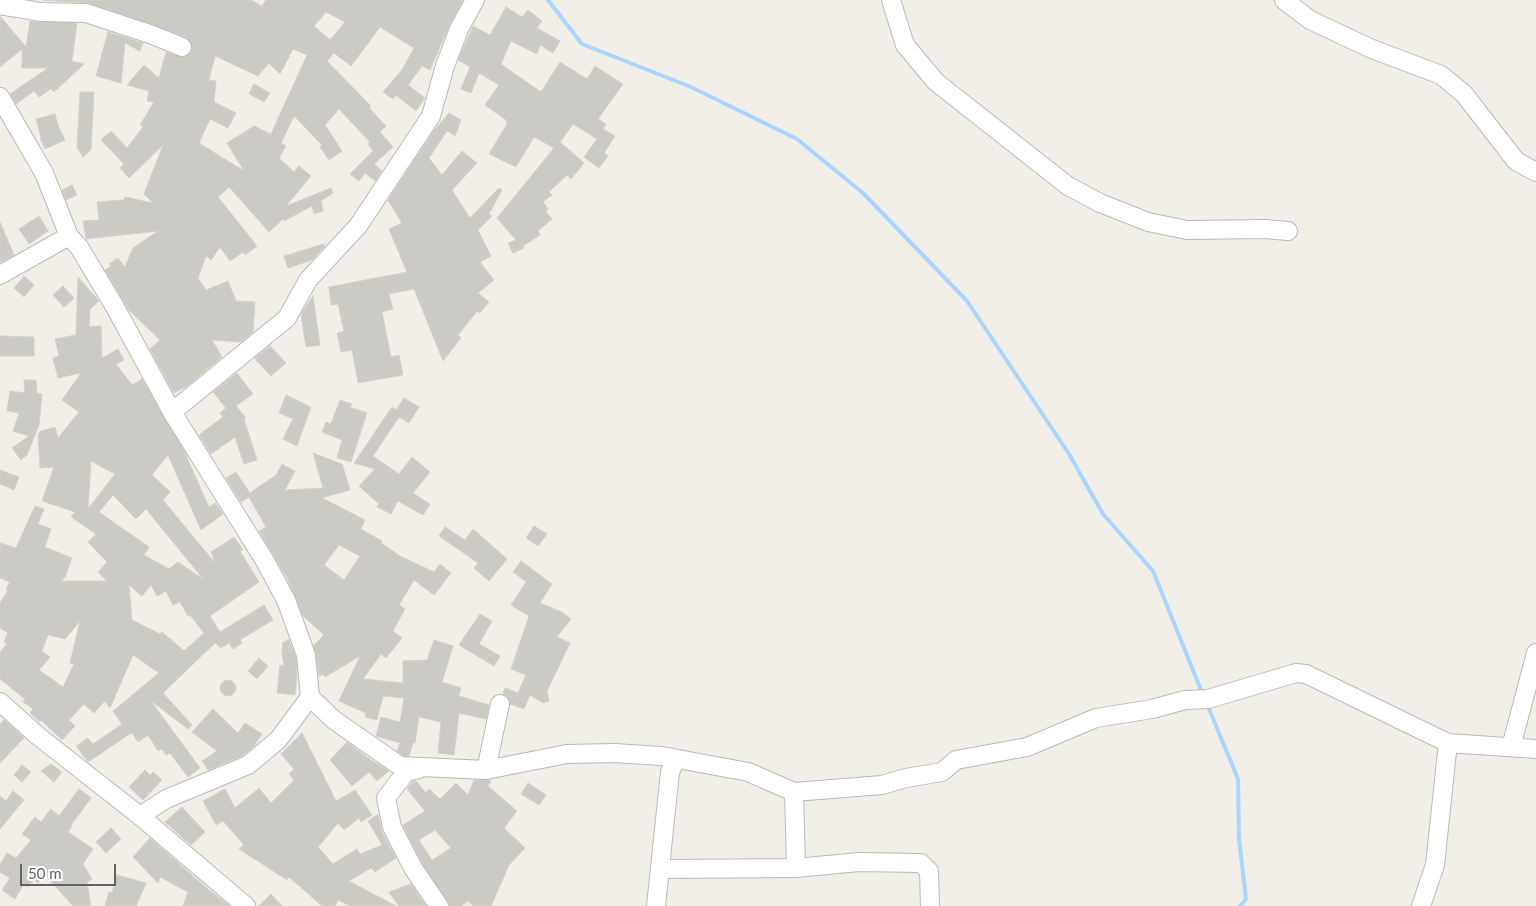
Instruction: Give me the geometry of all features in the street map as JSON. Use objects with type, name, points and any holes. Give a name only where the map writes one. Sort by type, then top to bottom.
[{"type":"street","points":[[172,412],[287,318],[308,280],[358,226],[431,116],[445,66],[460,29],[475,0]]},
{"type":"street","points":[[890,0],[905,45],[936,82],[1068,186],[1148,222],[1187,230],[1265,229],[1288,231]]},
{"type":"street","points":[[1284,0],[1310,20],[1372,49],[1441,75],[1464,94],[1516,161],[1536,172]]},
{"type":"street","points":[[0,6],[40,12],[86,13],[182,46]]},
{"type":"street","points":[[0,97],[44,174],[69,236],[79,247],[115,307],[172,412],[265,561],[286,600],[306,655],[310,696],[334,720],[400,766],[419,769],[486,770],[567,754],[614,753],[676,759],[748,772],[794,792],[882,785],[906,778],[942,772],[956,760],[1027,747],[1096,718],[1152,709],[1185,700],[1208,699],[1296,673],[1306,674],[1448,743],[1536,749]]},
{"type":"street","points":[[0,275],[69,236]]},
{"type":"street","points":[[1511,747],[1536,652]]},
{"type":"street","points":[[140,816],[166,799],[248,765],[278,740],[310,696]]},
{"type":"street","points":[[0,702],[38,736],[140,816],[246,906]]},
{"type":"street","points":[[486,770],[500,704]]},
{"type":"street","points":[[1421,906],[1435,865],[1448,743]]},
{"type":"street","points":[[656,906],[661,869],[660,852],[670,772],[676,759]]},
{"type":"street","points":[[419,769],[406,772],[386,798],[392,827],[413,868],[439,906]]},
{"type":"street","points":[[794,792],[796,868]]},
{"type":"street","points":[[661,869],[796,868],[859,862],[921,863],[929,871],[930,906]]},
{"type":"building","points":[[43,0],[251,0],[262,6],[266,0],[463,0],[450,24],[430,70],[422,66],[408,85],[425,98],[416,111],[396,95],[393,99],[383,92],[402,70],[414,48],[380,27],[351,66],[334,53],[327,61],[371,106],[369,108],[386,126],[380,132],[393,147],[374,164],[382,171],[375,181],[365,173],[359,181],[350,174],[373,151],[368,144],[370,142],[339,109],[325,125],[342,151],[329,160],[320,147],[322,145],[294,116],[281,143],[286,146],[279,158],[294,172],[299,166],[311,176],[286,206],[331,188],[333,193],[321,201],[323,211],[314,214],[312,206],[284,221],[283,219],[269,232],[229,187],[218,197],[257,246],[245,255],[243,252],[230,261],[220,247],[211,260],[206,256],[198,278],[206,290],[228,281],[236,301],[255,302],[253,332],[241,342],[212,340],[222,357],[187,386],[174,393],[150,349],[160,340],[129,310],[105,270],[111,266],[109,264],[118,258],[125,267],[133,248],[158,231],[86,239],[83,221],[99,220],[97,202],[124,200],[125,197],[153,203],[144,194],[163,145],[129,178],[120,168],[124,164],[101,140],[111,131],[127,148],[143,127],[140,125],[154,102],[147,101],[149,91],[127,85],[144,65],[159,78],[166,52],[184,57],[192,51],[192,45],[186,37],[89,3]],"holes":[[[326,12],[345,22],[330,40],[314,26]],[[293,49],[307,55],[271,134],[254,126],[227,143],[244,171],[199,143],[210,119],[228,128],[236,113],[214,102],[216,81],[209,80],[215,56],[258,76],[269,63],[280,74]]]},
{"type":"building","points":[[506,7],[522,17],[528,10],[542,21],[537,28],[560,41],[553,53],[540,45],[537,54],[511,41],[501,64],[541,92],[560,62],[587,79],[595,66],[623,84],[598,119],[606,124],[603,129],[615,136],[604,153],[608,156],[599,168],[584,157],[597,139],[573,124],[560,142],[584,163],[571,179],[567,175],[549,192],[552,195],[543,202],[548,209],[546,212],[552,219],[538,231],[540,235],[523,246],[524,248],[513,253],[508,243],[516,240],[497,218],[554,148],[534,137],[516,167],[489,154],[507,124],[506,120],[485,105],[499,85],[479,73],[471,93],[461,89],[470,67],[458,60],[473,26],[490,35]]},
{"type":"building","points":[[0,16],[26,47],[30,21],[77,23],[72,61],[84,64],[54,92],[51,89],[39,97],[34,91],[16,104],[10,94],[48,68],[22,68],[22,49],[0,67]]},
{"type":"building","points":[[108,32],[143,43],[140,51],[125,43],[121,83],[96,76]]},
{"type":"building","points":[[254,84],[270,93],[264,102],[249,94]]},
{"type":"building","points":[[80,92],[94,92],[91,150],[83,157],[77,148]]},
{"type":"building","points":[[449,113],[461,120],[455,136],[447,131],[429,158],[442,175],[462,151],[477,163],[452,190],[470,218],[499,188],[502,190],[489,214],[492,216],[478,230],[491,256],[480,262],[494,280],[478,293],[489,302],[480,313],[477,311],[458,335],[461,338],[443,361],[414,289],[389,294],[393,309],[382,312],[391,357],[399,355],[403,375],[358,383],[352,350],[341,352],[337,333],[344,331],[338,304],[331,305],[329,287],[407,272],[389,229],[402,223],[388,200],[435,129]]},
{"type":"building","points":[[55,114],[59,129],[65,140],[45,149],[40,138],[36,119]]},
{"type":"building","points":[[72,185],[77,195],[66,200],[62,190]]},
{"type":"building","points":[[39,216],[48,231],[29,244],[19,229]]},
{"type":"building","points":[[0,222],[14,255],[1,262],[0,261]]},
{"type":"building","points":[[324,244],[324,247],[312,260],[288,268],[284,256]]},
{"type":"building","points":[[24,276],[34,285],[24,297],[14,288]]},
{"type":"building","points":[[78,277],[99,301],[90,309],[89,327],[101,326],[102,358],[118,349],[124,360],[116,364],[132,385],[142,379],[184,451],[209,507],[215,503],[223,514],[201,530],[168,455],[152,475],[170,492],[163,500],[215,563],[211,552],[234,537],[243,550],[240,551],[259,582],[210,616],[220,632],[264,605],[273,620],[240,640],[242,643],[233,649],[229,643],[221,648],[215,643],[163,693],[192,725],[188,729],[151,701],[200,768],[188,777],[170,753],[166,755],[162,749],[158,751],[148,735],[138,742],[132,733],[88,762],[76,746],[88,738],[93,744],[122,724],[113,711],[159,673],[133,655],[110,708],[105,701],[94,713],[84,704],[69,720],[75,726],[62,740],[41,720],[40,722],[30,713],[33,709],[23,702],[25,699],[0,679],[0,652],[7,644],[4,642],[8,633],[0,628],[0,603],[8,590],[6,589],[10,582],[0,578],[0,543],[16,548],[35,506],[44,509],[38,524],[51,529],[45,547],[72,558],[65,577],[61,581],[107,581],[98,572],[107,562],[88,542],[96,534],[71,517],[75,512],[42,501],[54,467],[40,468],[38,434],[41,431],[55,427],[58,438],[79,412],[62,400],[81,373],[58,378],[53,358],[59,356],[55,339],[76,335]],"holes":[[[91,461],[115,474],[88,509]],[[113,495],[136,519],[146,509],[204,580],[178,562],[169,569],[144,555],[149,547],[99,512]],[[129,585],[142,596],[151,585],[157,596],[166,591],[173,605],[180,602],[188,616],[190,615],[204,633],[184,651],[162,632],[160,634],[132,620]],[[80,621],[70,663],[74,664],[63,687],[39,670],[50,657],[42,651],[48,635],[65,639]]]},
{"type":"building","points":[[63,286],[74,298],[64,307],[53,295]]},
{"type":"building","points":[[313,296],[320,345],[306,347],[301,314]]},
{"type":"building","points":[[0,336],[34,337],[34,356],[0,356]]},
{"type":"building","points":[[270,346],[286,363],[271,376],[254,358]]},
{"type":"building","points":[[237,373],[253,394],[236,406],[246,418],[244,419],[257,460],[244,464],[235,437],[211,454],[199,435],[223,417],[220,413],[226,408],[213,392]]},
{"type":"building","points":[[24,380],[36,380],[37,393],[42,394],[39,425],[27,455],[21,460],[12,448],[29,436],[13,431],[19,413],[7,411],[10,391],[25,393]]},
{"type":"building","points":[[286,395],[311,407],[297,446],[283,439],[293,419],[279,413]]},
{"type":"building","points":[[404,398],[419,407],[409,423],[399,417],[373,456],[399,474],[412,457],[430,472],[413,493],[430,504],[423,515],[398,501],[391,514],[377,507],[379,504],[359,486],[375,469],[354,463],[392,407],[396,410]]},
{"type":"building","points":[[340,400],[352,404],[350,407],[367,413],[351,462],[337,458],[342,440],[322,432],[326,422],[331,424]]},
{"type":"building","points":[[313,453],[342,464],[350,490],[322,498],[365,520],[361,529],[382,541],[381,543],[400,556],[434,572],[440,564],[451,573],[434,595],[414,580],[399,605],[405,609],[393,631],[402,638],[386,658],[381,654],[363,679],[403,683],[403,661],[427,660],[434,640],[453,646],[442,682],[461,688],[459,696],[489,705],[486,719],[459,713],[454,755],[438,753],[441,722],[419,717],[415,743],[413,743],[409,756],[404,756],[397,751],[400,743],[376,736],[381,717],[400,722],[404,698],[383,696],[377,720],[365,717],[366,713],[339,701],[360,656],[325,677],[323,674],[319,676],[314,645],[324,635],[303,616],[287,578],[259,531],[266,527],[249,497],[241,502],[226,478],[236,472],[250,493],[276,475],[282,464],[295,471],[285,490],[323,488]],"holes":[[[339,545],[360,556],[344,580],[324,565]]]},
{"type":"building","points":[[0,470],[19,477],[14,490],[0,484]]},
{"type":"building","points":[[534,526],[547,534],[538,546],[526,538]]},
{"type":"building","points":[[445,527],[465,540],[473,529],[507,559],[489,581],[474,568],[478,563],[439,536]]},
{"type":"building","points":[[521,561],[552,584],[540,603],[562,612],[571,619],[557,637],[570,643],[547,691],[549,701],[543,703],[530,695],[524,709],[510,704],[507,696],[503,694],[505,688],[518,693],[526,675],[511,669],[529,616],[511,605],[526,582],[513,572]]},
{"type":"building","points":[[480,614],[492,621],[479,644],[500,656],[494,666],[459,645]]},
{"type":"building","points":[[289,640],[296,657],[295,695],[277,693],[280,665],[284,666],[283,642]]},
{"type":"building","points":[[259,658],[268,666],[257,679],[248,671]]},
{"type":"building","points":[[228,680],[234,682],[236,688],[234,694],[228,696],[222,694],[220,688],[222,682]]},
{"type":"building","points":[[213,709],[238,733],[245,723],[262,734],[254,746],[242,756],[208,770],[202,761],[217,751],[192,732]]},
{"type":"building","points":[[4,720],[24,738],[0,763],[0,724]]},
{"type":"building","points":[[302,733],[336,801],[355,790],[372,815],[361,822],[359,818],[344,830],[338,823],[318,847],[333,864],[357,849],[360,854],[382,845],[368,821],[378,814],[382,832],[396,858],[375,872],[371,868],[349,881],[396,906],[350,906],[338,900],[335,906],[322,906],[289,877],[287,880],[239,849],[244,845],[223,821],[216,825],[203,801],[225,789],[235,808],[259,788],[271,803],[294,780],[289,774],[294,769],[281,754]]},
{"type":"building","points":[[347,742],[389,771],[377,781],[369,772],[352,786],[330,760]]},
{"type":"building","points":[[51,764],[62,772],[54,782],[41,771]]},
{"type":"building","points":[[22,765],[31,772],[22,782],[14,775]]},
{"type":"building","points":[[145,770],[150,775],[153,772],[162,780],[143,800],[129,787]]},
{"type":"building","points":[[474,780],[491,780],[488,786],[517,811],[504,828],[525,848],[509,865],[491,906],[473,906],[468,901],[461,906],[450,906],[422,863],[403,825],[425,811],[407,789],[412,782],[416,781],[426,793],[429,789],[440,799],[456,783],[468,795]],"holes":[[[435,830],[451,848],[432,860],[419,840]]]},
{"type":"building","points":[[528,783],[546,795],[539,805],[521,794]]},
{"type":"building","points":[[79,789],[91,798],[68,832],[93,849],[83,864],[92,879],[87,882],[91,906],[73,906],[45,875],[38,883],[34,879],[28,887],[24,884],[15,899],[2,890],[10,878],[0,872],[0,865],[7,853],[16,858],[31,840],[22,834],[35,817],[41,822],[51,809],[59,816]]},
{"type":"building","points":[[13,791],[24,800],[0,829],[0,796],[6,801]]},
{"type":"building","points":[[182,807],[205,832],[191,845],[165,822]]},
{"type":"building","points":[[111,828],[121,839],[106,853],[96,842]]},
{"type":"building","points":[[150,838],[230,906],[183,906],[188,892],[160,877],[158,883],[133,857]]},
{"type":"building","points":[[117,875],[146,883],[136,906],[105,906],[109,892],[112,893]]},
{"type":"building","points":[[411,884],[426,906],[399,906],[389,892]]},
{"type":"building","points":[[271,894],[282,906],[259,906]]},
{"type":"waterway","points":[[548,0],[582,44],[691,87],[797,139],[863,193],[967,301],[1069,454],[1103,514],[1153,571],[1203,695]]},
{"type":"waterway","points":[[1207,704],[1238,779],[1239,839],[1246,899],[1240,906]]}]
